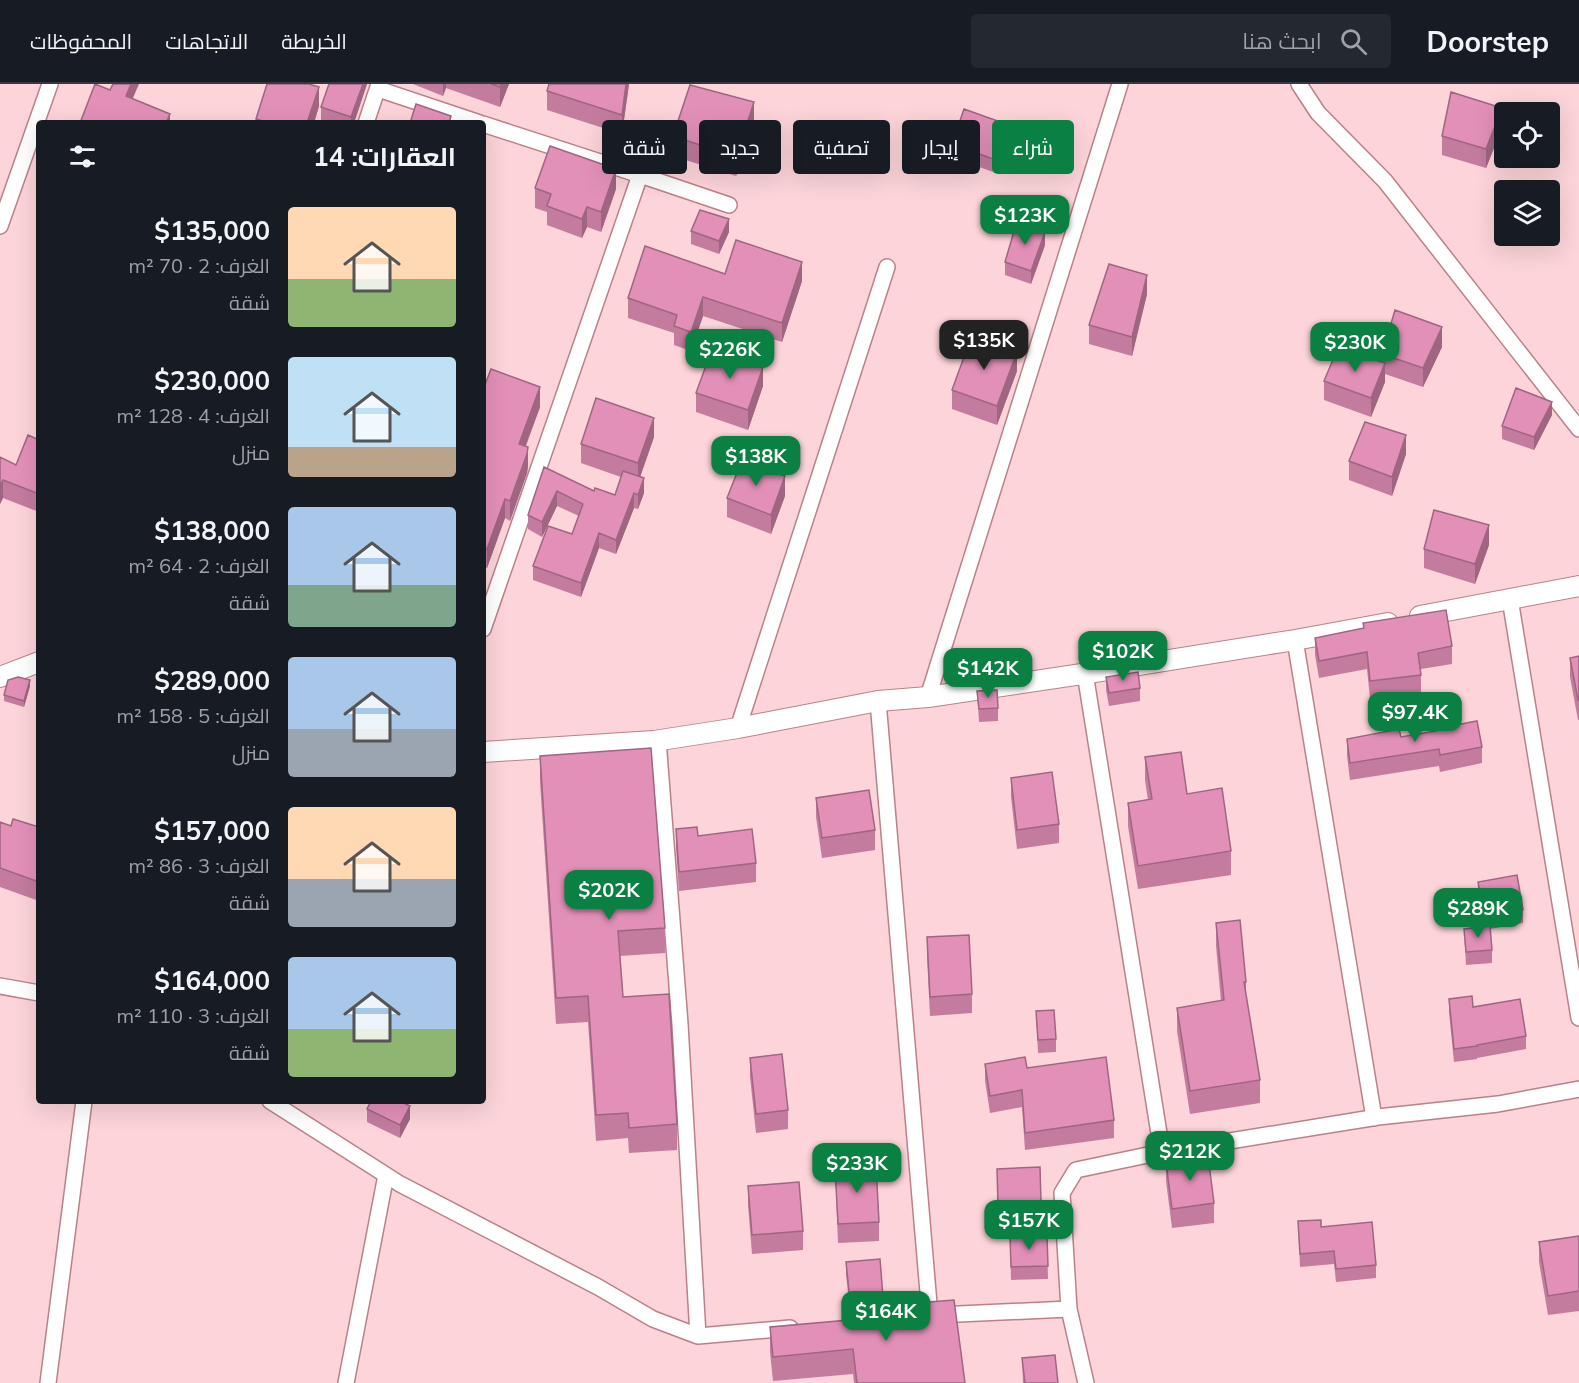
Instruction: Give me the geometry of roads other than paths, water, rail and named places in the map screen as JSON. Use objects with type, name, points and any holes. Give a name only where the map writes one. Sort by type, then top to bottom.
[{"type":"street","points":[[37,120],[50,84]]},
{"type":"street","points":[[928,697],[1120,84]]},
{"type":"street","points":[[1299,84],[1318,113],[1384,181],[1579,429]]},
{"type":"street","points":[[367,120],[379,87],[473,120]]},
{"type":"street","points":[[0,226],[36,124]]},
{"type":"street","points":[[486,124],[729,205]]},
{"type":"street","points":[[486,621],[640,176]]},
{"type":"street","points":[[738,728],[887,267]]},
{"type":"street","points":[[486,752],[658,740],[738,728],[878,701],[928,697],[1295,640],[1579,586]]},
{"type":"street","points":[[1510,599],[1579,1018]]},
{"type":"street","points":[[1295,640],[1374,1118]]},
{"type":"street","points":[[0,677],[36,663]]},
{"type":"street","points":[[1085,673],[1162,1152]]},
{"type":"street","points":[[878,701],[924,1316],[1068,1309]]},
{"type":"street","points":[[658,740],[680,1024],[698,1336]]},
{"type":"street","points":[[0,986],[36,992]]},
{"type":"street","points":[[1086,1383],[1068,1309],[1062,1193],[1076,1170],[1162,1152],[1374,1118],[1498,1104],[1579,1089]]},
{"type":"street","points":[[48,1383],[84,1104]]},
{"type":"street","points":[[275,1104],[386,1175],[598,1287],[653,1319],[698,1336],[803,1327]]},
{"type":"street","points":[[346,1383],[386,1175]]}]
